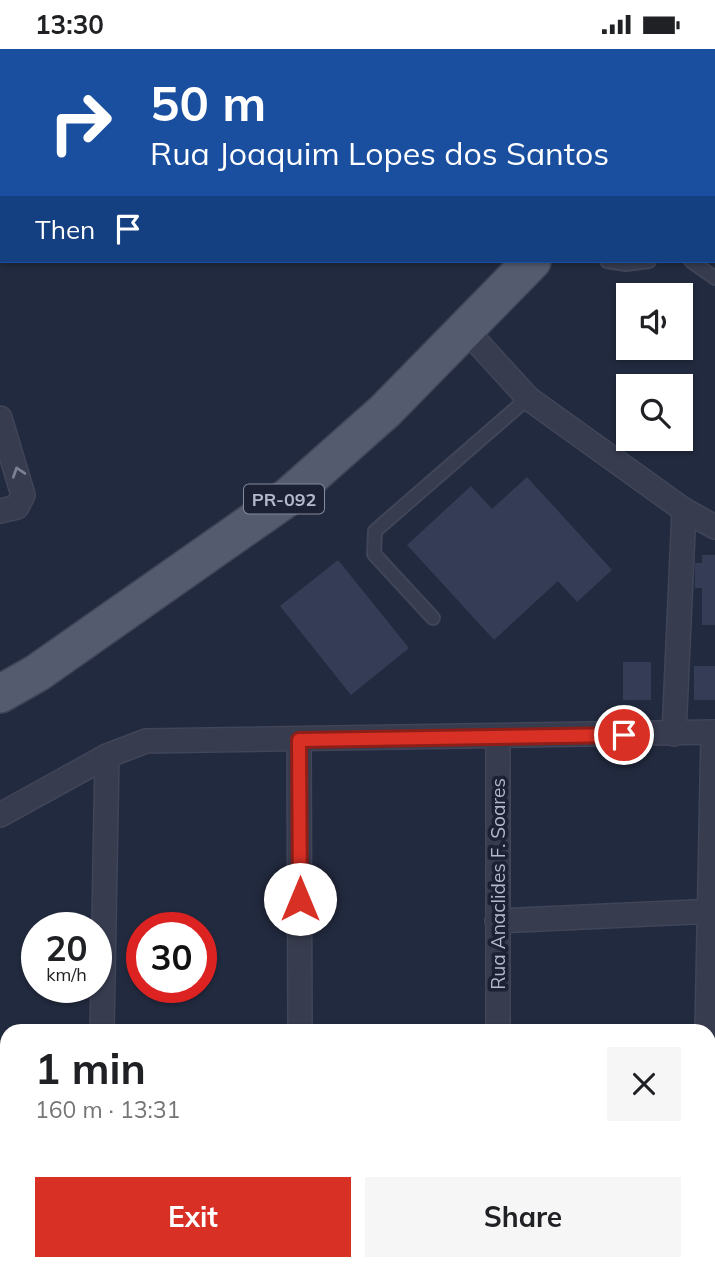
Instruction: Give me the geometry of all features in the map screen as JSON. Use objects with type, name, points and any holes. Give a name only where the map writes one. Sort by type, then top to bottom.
[{"type":"main road","name":"PR-092","points":[[0,694],[37,673],[288,497],[385,411],[467,331],[530,263]]},
{"type":"street","points":[[467,331],[528,398],[684,510],[715,527]]},
{"type":"street","points":[[0,418],[23,495],[17,507],[0,510]]},
{"type":"street","points":[[674,734],[684,510]]},
{"type":"street","points":[[0,815],[107,756],[146,741],[498,738],[714,732],[713,911],[708,1024]]},
{"type":"street","name":"Rua Anaclides F. Soares","points":[[498,738],[498,1024]]},
{"type":"street","points":[[299,740],[300,1024]]},
{"type":"street","points":[[102,1024],[107,756]]},
{"type":"street","points":[[497,921],[713,911]]},
{"type":"lane","points":[[694,263],[715,278]]},
{"type":"lane","points":[[433,618],[374,554],[375,531],[528,398]]},
{"type":"building","points":[[527,477],[612,570],[577,602],[558,581],[494,640],[407,545],[471,486],[492,509]]},
{"type":"building","points":[[702,555],[715,555],[715,625],[702,625],[702,588],[695,588],[695,563],[702,563]]},
{"type":"building","points":[[338,560],[409,648],[351,695],[280,606]]},
{"type":"building","points":[[623,662],[651,662],[651,700],[623,700]]},
{"type":"building","points":[[694,666],[715,666],[715,700],[694,700]]},
{"type":"route","points":[[300,899],[299,740],[624,735]]}]
